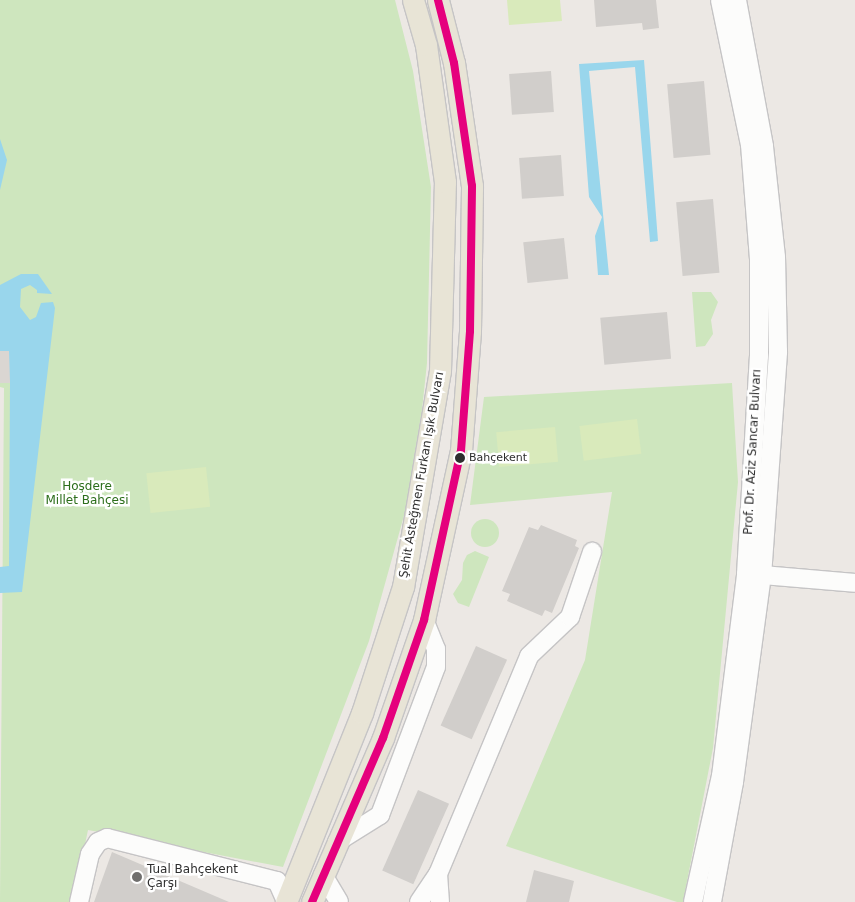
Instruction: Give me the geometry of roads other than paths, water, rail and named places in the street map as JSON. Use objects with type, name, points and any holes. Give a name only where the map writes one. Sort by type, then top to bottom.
[{"type":"main road","name":"Şehit Asteğmen Furkan Işık Bulvarı","points":[[286,902],[362,713],[403,587],[440,371],[445,182],[426,45],[413,0]]},
{"type":"main road","points":[[312,902],[383,738],[424,620],[445,536],[461,451],[470,331],[472,186],[454,63],[438,0]]},
{"type":"street","name":"Prof. Dr. Aziz Sancar Bulvarı","points":[[693,902],[720,776],[754,575],[759,356],[759,259],[750,145],[720,0]]},
{"type":"street","name":"Prof. Dr. Aziz Sancar Bulvarı","points":[[712,902],[734,782],[778,352],[776,257],[764,146],[737,0]]},
{"type":"street","points":[[419,902],[438,874],[529,656],[570,616],[592,552]]},
{"type":"street","points":[[754,575],[855,583]]},
{"type":"street","points":[[337,842],[380,815],[436,666],[436,649],[424,620]]},
{"type":"street","points":[[79,902],[90,854],[98,842],[106,838],[277,882],[286,902]]},
{"type":"street","points":[[438,874],[440,902]]},
{"type":"street","points":[[323,875],[339,902]]},
{"type":"water","points":[[644,60],[658,241],[650,242],[635,67],[589,71],[609,275],[598,275],[595,236],[602,217],[589,197],[579,64]]},
{"type":"water","points":[[0,139],[7,160],[0,190]]},
{"type":"water","points":[[21,274],[38,274],[52,294],[37,293],[37,290],[30,285],[21,289],[20,307],[30,320],[36,317],[41,303],[53,302],[55,308],[22,592],[0,593],[0,567],[9,566],[10,382],[9,351],[0,351],[0,285]]},
{"type":"place","name":"Bahçekent","points":[[460,458]]},
{"type":"place","name":"Tual Bahçekent Çarşı","points":[[137,877]]},
{"type":"park label","name":"Hoşdere Millet Bahçesi","points":[[87,494]]}]
